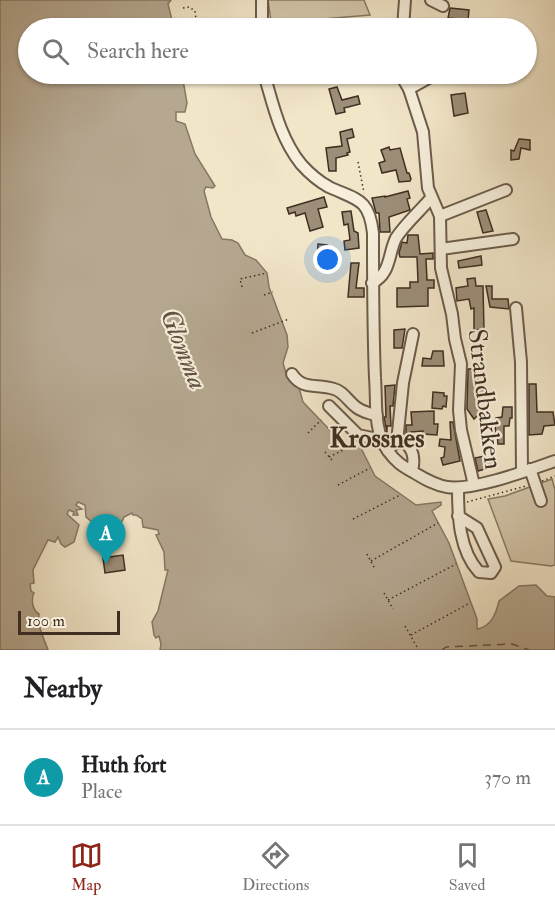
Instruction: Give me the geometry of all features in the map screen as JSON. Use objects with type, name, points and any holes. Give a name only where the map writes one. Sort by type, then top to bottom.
[{"type":"street","points":[[262,0],[262,18]]},
{"type":"street","points":[[404,18],[405,0]]},
{"type":"street","points":[[431,0],[444,6]]},
{"type":"street","points":[[267,84],[277,118],[300,163],[320,182],[360,201],[367,210],[372,225],[377,416],[381,440],[388,451],[401,465],[435,484],[458,488],[555,461]]},
{"type":"street","name":"Strandbakken","points":[[406,84],[425,141],[426,180],[431,198],[440,216],[442,276],[461,364],[459,410],[461,430],[474,485]]},
{"type":"street","points":[[409,89],[418,84]]},
{"type":"street","points":[[440,216],[506,190]]},
{"type":"street","points":[[372,284],[387,268],[399,235],[431,198]]},
{"type":"street","points":[[441,249],[513,239]]},
{"type":"street","points":[[516,308],[526,470],[541,501]]},
{"type":"street","points":[[397,442],[403,382],[413,334]]},
{"type":"street","points":[[292,374],[296,381],[305,386],[335,388],[357,408],[377,416]]},
{"type":"street","points":[[329,406],[358,435],[381,440]]},
{"type":"street","points":[[388,451],[397,442],[403,441],[411,449],[414,464],[412,471]]},
{"type":"street","points":[[458,488],[458,516],[459,527],[473,566],[479,572],[491,573],[495,567],[477,528],[458,516]]},
{"type":"path","points":[[183,8],[189,7],[195,12],[196,18]]},
{"type":"path","points":[[358,162],[364,198],[360,201]]},
{"type":"path","points":[[242,287],[240,279],[267,273]]},
{"type":"path","points":[[264,295],[273,292]]},
{"type":"path","points":[[252,333],[288,320]]},
{"type":"path","points":[[308,433],[321,420]]},
{"type":"path","points":[[329,457],[347,448]]},
{"type":"path","points":[[325,452],[332,460]]},
{"type":"path","points":[[338,485],[370,468]]},
{"type":"path","points":[[353,519],[400,495]]},
{"type":"path","points":[[371,561],[438,523]]},
{"type":"path","points":[[367,554],[375,569]]},
{"type":"path","points":[[388,600],[456,564]]},
{"type":"path","points":[[384,593],[393,609]]},
{"type":"path","points":[[411,635],[470,603]]},
{"type":"path","points":[[405,626],[417,647]]},
{"type":"shaded area","points":[[268,0],[364,0],[370,15],[335,18],[271,18]]},
{"type":"shaded area","points":[[552,479],[555,490],[555,565],[511,561],[488,499],[505,496]]},
{"type":"water","name":"Glomma","points":[[0,0],[171,0],[168,4],[172,18],[18,18],[18,84],[184,84],[187,103],[185,112],[176,112],[176,121],[185,124],[195,154],[215,186],[206,187],[204,191],[211,217],[222,239],[238,243],[245,255],[256,260],[267,273],[269,287],[287,335],[288,347],[283,363],[286,373],[298,384],[303,402],[348,449],[360,446],[375,476],[416,505],[441,502],[441,505],[432,511],[449,543],[477,619],[477,629],[489,623],[499,601],[519,586],[536,585],[547,596],[555,597],[555,650],[160,650],[159,636],[156,638],[154,635],[152,622],[158,611],[168,570],[165,570],[164,552],[156,535],[159,534],[158,530],[143,527],[142,519],[132,513],[124,517],[118,526],[102,530],[86,517],[85,505],[78,502],[76,505],[82,509],[76,510],[78,515],[73,515],[74,512],[69,510],[67,514],[79,525],[74,542],[65,547],[58,537],[55,542],[48,540],[33,570],[34,583],[30,584],[31,591],[34,593],[33,604],[39,614],[40,628],[48,650],[0,650]]},
{"type":"building","points":[[450,8],[469,10],[468,18],[448,18]]},
{"type":"building","points":[[337,87],[342,100],[358,96],[360,104],[344,108],[345,112],[336,114],[329,89]]},
{"type":"building","points":[[465,93],[468,113],[454,116],[451,95]]},
{"type":"building","points":[[352,129],[354,137],[347,139],[350,152],[347,153],[348,155],[336,158],[336,171],[329,171],[326,148],[342,146],[340,132]]},
{"type":"building","points":[[519,139],[530,140],[530,150],[521,148],[519,159],[511,160],[511,150],[514,151]]},
{"type":"building","points":[[389,147],[390,150],[400,148],[410,181],[399,182],[396,170],[382,173],[379,163],[385,161],[381,150]]},
{"type":"building","points":[[408,191],[410,198],[407,199],[410,210],[389,217],[390,232],[380,232],[379,213],[376,213],[372,198]]},
{"type":"building","points":[[324,197],[327,207],[318,209],[323,227],[310,231],[305,213],[296,216],[295,212],[289,214],[287,208]]},
{"type":"building","points":[[486,210],[493,231],[483,233],[477,212]]},
{"type":"building","points":[[351,211],[354,231],[358,233],[359,248],[345,250],[344,241],[350,240],[348,224],[344,225],[342,212]]},
{"type":"building","points":[[408,235],[418,235],[420,254],[433,253],[433,259],[426,259],[427,280],[434,280],[434,288],[428,288],[428,306],[397,307],[397,288],[410,288],[410,282],[418,282],[417,257],[400,257],[399,253],[402,242],[407,243]]},
{"type":"building","points":[[318,244],[327,245],[327,250],[333,250],[333,260],[317,258]]},
{"type":"building","points":[[481,256],[482,265],[459,268],[458,261]]},
{"type":"building","points":[[351,263],[359,263],[356,288],[364,288],[364,297],[348,297]]},
{"type":"building","points":[[475,278],[476,286],[483,286],[484,330],[474,330],[474,308],[471,309],[469,299],[457,301],[456,288],[468,286],[467,279]]},
{"type":"building","points":[[486,286],[492,286],[492,299],[508,299],[509,309],[490,307]]},
{"type":"building","points":[[405,329],[402,348],[394,348],[394,330]]},
{"type":"building","points":[[433,351],[443,351],[444,366],[422,366],[423,358],[431,359]]},
{"type":"building","points":[[468,369],[478,369],[478,385],[482,385],[482,390],[486,390],[486,396],[478,397],[480,413],[474,419],[467,409]]},
{"type":"building","points":[[529,384],[536,384],[537,412],[553,412],[555,425],[544,426],[542,434],[529,435]]},
{"type":"building","points":[[395,385],[393,406],[390,406],[391,426],[387,426],[387,433],[384,417],[386,417],[385,386]]},
{"type":"building","points":[[433,392],[444,393],[444,396],[447,396],[446,407],[432,408]]},
{"type":"building","points":[[503,407],[512,407],[512,418],[510,418],[509,426],[504,426],[504,444],[498,444],[497,433],[495,433],[496,418],[502,417]]},
{"type":"building","points":[[434,411],[434,424],[438,424],[437,435],[422,434],[423,431],[411,432],[411,438],[406,434],[406,425],[412,425],[411,412]]},
{"type":"building","points":[[450,422],[453,422],[460,461],[443,465],[441,458],[444,457],[445,447],[439,446],[440,439],[451,440]]},
{"type":"building","points":[[484,456],[486,461],[494,459],[496,466],[478,471],[475,458]]},
{"type":"building","points":[[123,555],[125,570],[105,573],[103,558]]},
{"type":"ferry route","points":[[442,650],[446,647],[512,644],[529,650]]},
{"type":"place","name":"Huth fort","points":[[106,564]]},
{"type":"district","name":"Krossnes","points":[[377,438]]}]
